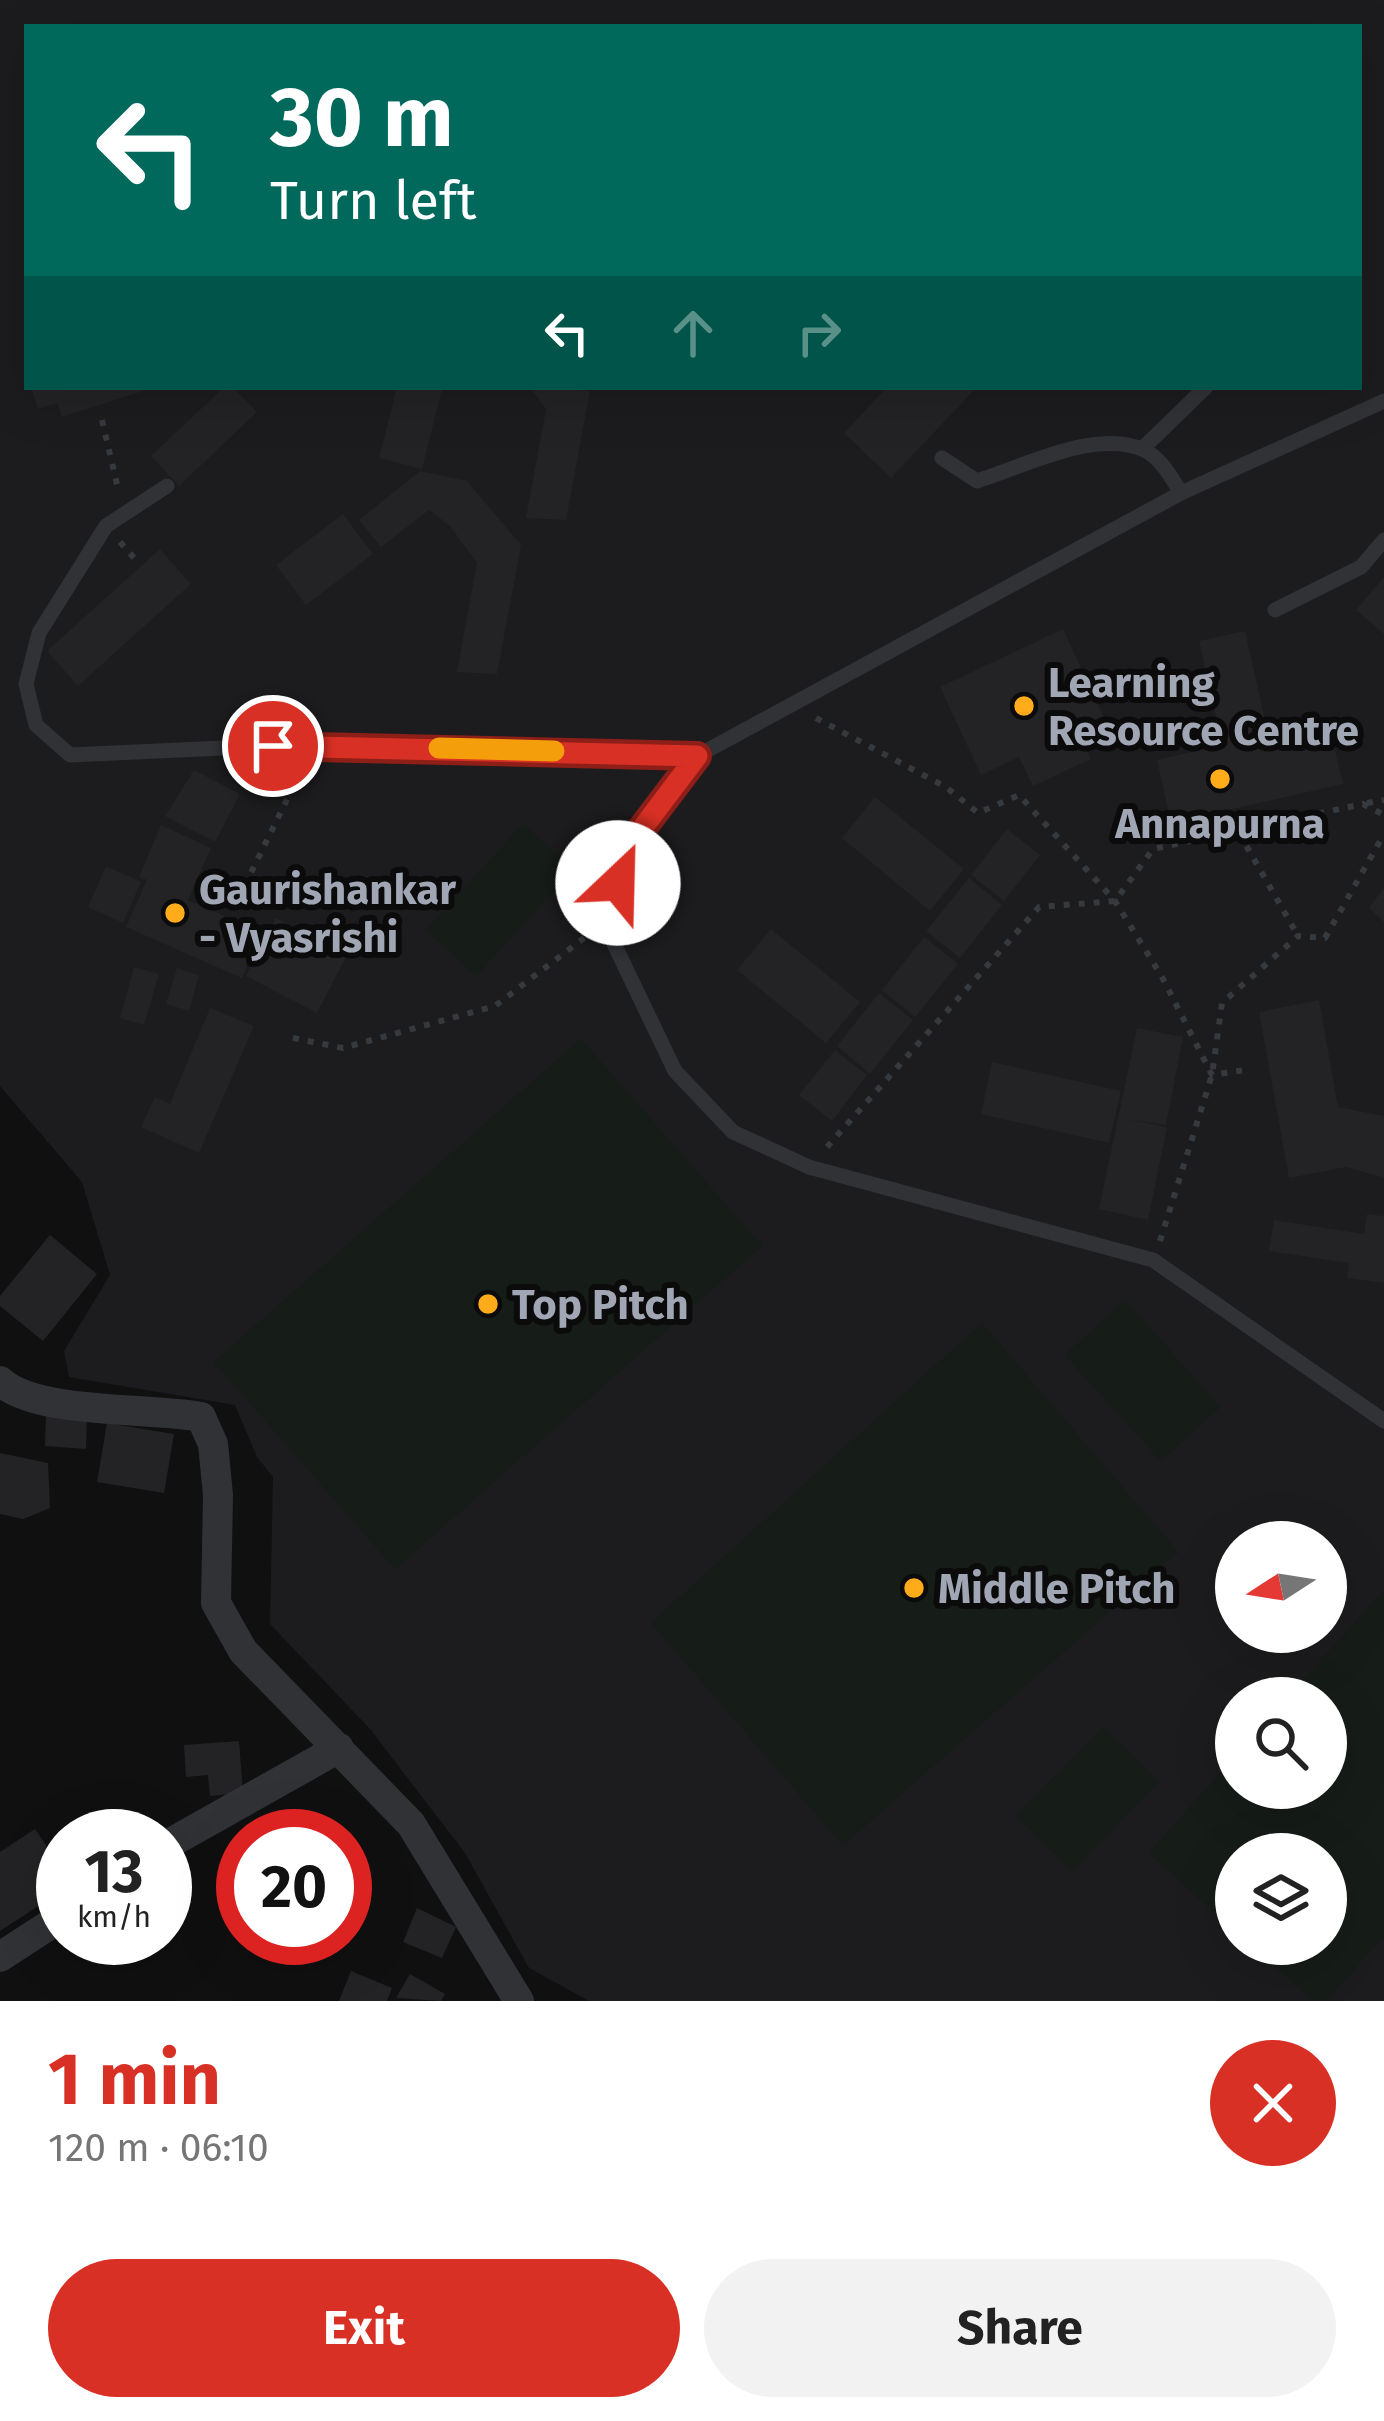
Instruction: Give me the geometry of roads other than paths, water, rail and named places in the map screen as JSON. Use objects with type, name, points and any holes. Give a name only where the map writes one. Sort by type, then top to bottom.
[{"type":"street","points":[[0,1381],[65,1407],[155,1408],[201,1418],[213,1444],[218,1495],[216,1603],[244,1651],[411,1824],[519,2001]]},
{"type":"street","points":[[192,1831],[339,1748]]},
{"type":"street","points":[[0,1957],[36,1934]]},
{"type":"lane","points":[[1142,449],[1203,390]]},
{"type":"lane","points":[[1384,401],[1181,493],[697,756],[632,842],[604,923],[676,1071],[733,1132],[809,1166],[1153,1261],[1384,1421]]},
{"type":"lane","points":[[942,458],[977,482],[1097,444],[1142,449],[1163,465],[1181,493]]},
{"type":"lane","points":[[167,486],[106,526],[39,633],[26,684],[36,725],[70,755],[314,744],[697,756]]},
{"type":"lane","points":[[1275,610],[1361,568],[1384,540]]},
{"type":"place","name":"Learning Resource Centre","points":[[1024,706]]},
{"type":"place","name":"Annapurna","points":[[1220,779]]},
{"type":"place","name":"Gaurishankar - Vyasrishi","points":[[175,913]]},
{"type":"place","name":"Top Pitch","points":[[488,1304]]},
{"type":"place","name":"Middle Pitch","points":[[914,1588]]}]
